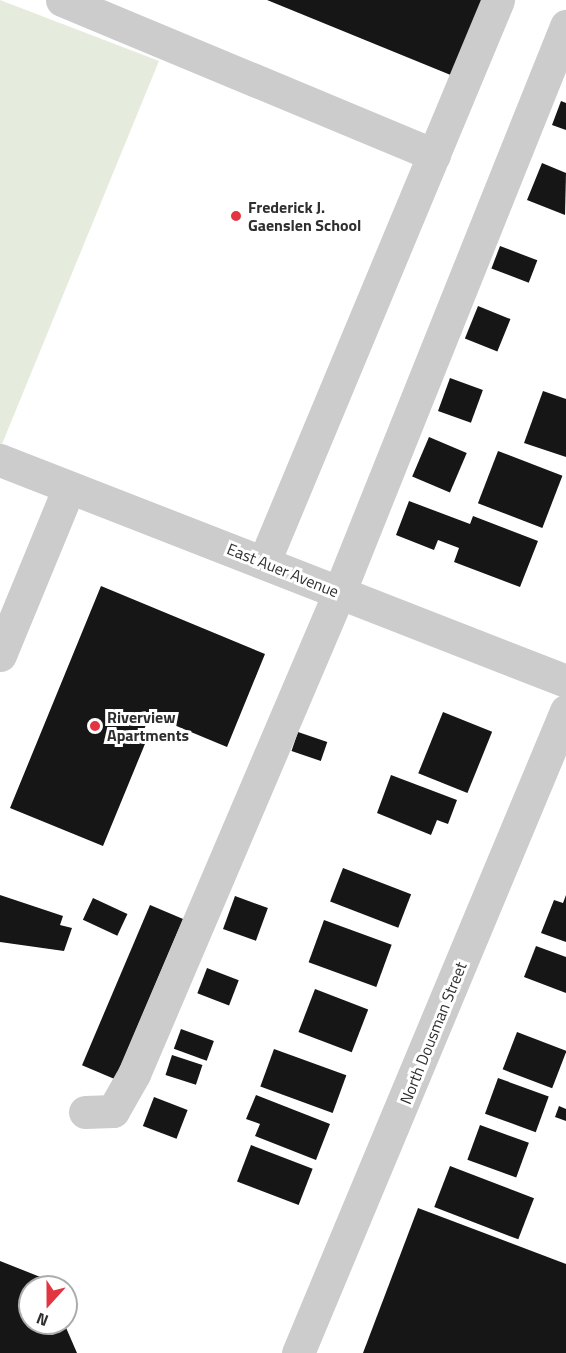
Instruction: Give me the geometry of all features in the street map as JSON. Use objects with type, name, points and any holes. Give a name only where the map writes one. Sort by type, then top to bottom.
[{"type":"street","points":[[62,0],[434,155]]},
{"type":"street","points":[[264,562],[498,0]]},
{"type":"street","points":[[85,1112],[106,1114],[125,1095],[339,592],[566,26]]},
{"type":"street","name":"East Auer Avenue","points":[[0,460],[566,681]]},
{"type":"street","points":[[0,655],[69,488]]},
{"type":"street","name":"North Dousman Street","points":[[298,1353],[566,711]]},
{"type":"green space","points":[[0,0],[159,61],[0,449]]},
{"type":"building","points":[[267,0],[490,0],[458,78]]},
{"type":"building","points":[[561,101],[566,103],[566,130],[552,125]]},
{"type":"building","points":[[542,163],[566,173],[565,215],[527,200]]},
{"type":"building","points":[[500,246],[537,260],[529,283],[491,268]]},
{"type":"building","points":[[478,306],[510,319],[497,352],[465,338]]},
{"type":"building","points":[[450,378],[483,390],[471,423],[438,411]]},
{"type":"building","points":[[543,391],[566,399],[566,457],[524,443]]},
{"type":"building","points":[[429,437],[467,453],[450,493],[412,477]]},
{"type":"building","points":[[498,451],[562,476],[542,528],[478,503]]},
{"type":"building","points":[[409,501],[470,524],[473,516],[538,541],[520,587],[454,562],[459,548],[438,540],[434,550],[396,535]]},
{"type":"building","name":"Riverview Apartments","points":[[101,586],[265,654],[227,747],[150,715],[141,737],[147,739],[103,846],[10,808]]},
{"type":"building","points":[[443,712],[492,732],[467,793],[418,773]]},
{"type":"building","points":[[298,732],[327,742],[321,761],[291,751]]},
{"type":"building","points":[[391,775],[457,800],[448,824],[437,820],[431,835],[377,813]]},
{"type":"building","points":[[343,868],[411,894],[398,928],[330,902]]},
{"type":"building","points":[[0,895],[63,916],[60,925],[72,928],[64,951],[0,942]]},
{"type":"building","points":[[566,895],[566,942],[541,933],[554,900],[563,903]]},
{"type":"building","points":[[235,896],[268,908],[256,941],[223,929]]},
{"type":"building","points":[[93,898],[127,914],[117,936],[83,920]]},
{"type":"building","points":[[150,905],[183,919],[115,1079],[82,1065]]},
{"type":"building","points":[[324,920],[392,945],[376,987],[309,962]]},
{"type":"building","points":[[536,946],[566,957],[566,993],[524,977]]},
{"type":"building","points":[[207,968],[239,980],[229,1005],[197,993]]},
{"type":"building","points":[[315,989],[368,1009],[352,1052],[299,1032]]},
{"type":"building","points":[[181,1029],[214,1041],[207,1061],[174,1049]]},
{"type":"building","points":[[517,1032],[566,1051],[552,1088],[503,1069]]},
{"type":"building","points":[[274,1049],[346,1075],[333,1113],[260,1087]]},
{"type":"building","points":[[172,1055],[202,1065],[196,1085],[166,1075]]},
{"type":"building","points":[[498,1078],[549,1096],[536,1132],[485,1114]]},
{"type":"building","points":[[256,1095],[330,1124],[316,1160],[255,1136],[260,1124],[246,1119]]},
{"type":"building","points":[[154,1097],[188,1110],[176,1139],[143,1126]]},
{"type":"building","points":[[559,1106],[566,1109],[566,1121],[555,1117]]},
{"type":"building","points":[[480,1125],[529,1143],[516,1178],[467,1160]]},
{"type":"building","points":[[251,1145],[313,1169],[299,1205],[237,1181]]},
{"type":"building","points":[[450,1166],[534,1198],[518,1239],[434,1207]]},
{"type":"building","points":[[418,1208],[566,1264],[566,1353],[363,1353]]},
{"type":"building","points":[[0,1261],[35,1275],[18,1275],[18,1335],[69,1335],[77,1353],[0,1353]]},
{"type":"place","name":"Frederick J. Gaenslen School","points":[[236,216]]},
{"type":"place","name":"Riverview Apartments","points":[[95,726]]}]
